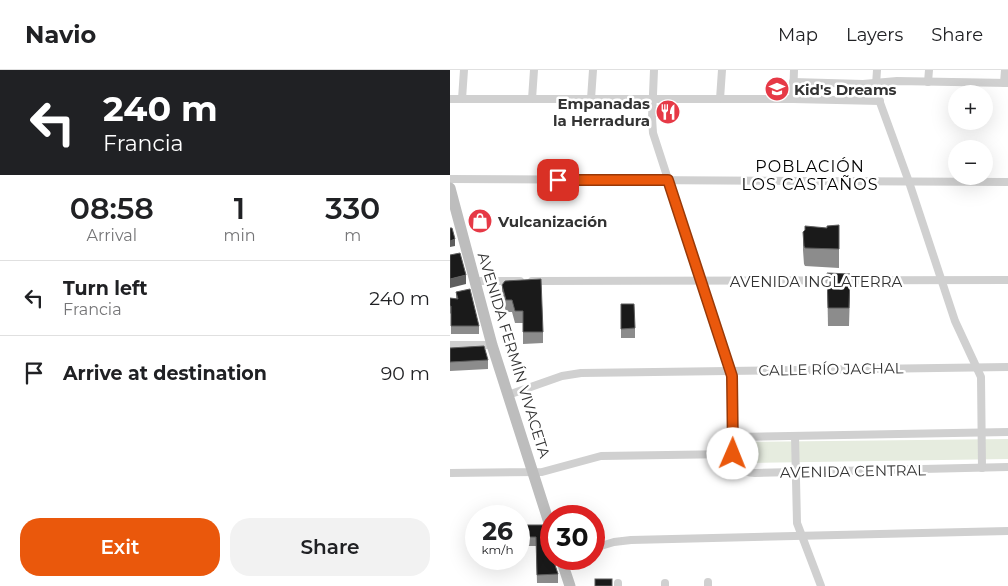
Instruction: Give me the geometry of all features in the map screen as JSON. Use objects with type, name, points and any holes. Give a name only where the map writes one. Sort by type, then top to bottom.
[{"type":"main road","name":"AVENIDA FERMÍN VIVACETA","points":[[451,193],[492,345],[543,505]]},
{"type":"main road","points":[[565,570],[570,586]]},
{"type":"street","points":[[462,98],[464,70]]},
{"type":"street","points":[[532,98],[534,70]]},
{"type":"street","points":[[591,98],[593,70]]},
{"type":"street","points":[[450,473],[542,472],[601,456],[733,454],[732,380],[730,370],[652,129],[654,70]]},
{"type":"street","points":[[720,99],[722,70]]},
{"type":"street","points":[[793,100],[794,70]]},
{"type":"street","points":[[877,70],[876,82],[880,101],[909,182],[940,280],[958,330],[981,380],[982,468]]},
{"type":"street","points":[[928,82],[929,70]]},
{"type":"street","points":[[793,82],[863,84],[876,82],[1006,83],[1005,70]]},
{"type":"street","points":[[450,99],[591,98],[880,101]]},
{"type":"street","points":[[450,179],[1008,182]]},
{"type":"street","name":"AVENIDA INGLATERRA","points":[[475,281],[1008,280]]},
{"type":"street","points":[[450,345],[492,345]]},
{"type":"street","name":"CALLE RÍO JACHAL","points":[[508,395],[574,374],[1008,367]]},
{"type":"street","points":[[733,437],[1008,432]]},
{"type":"street","points":[[795,436],[797,517],[801,536],[821,586]]},
{"type":"street","name":"AVENIDA CENTRAL","points":[[733,454],[735,466],[746,472],[1008,467]]},
{"type":"street","points":[[605,545],[625,540],[1008,531]]},
{"type":"shaded area","points":[[1008,439],[1008,459],[744,463],[742,442]]},
{"type":"building","points":[[483,214],[484,220],[478,222],[476,216]]},
{"type":"building","points":[[839,225],[839,249],[805,248],[803,232],[805,226],[827,228],[827,226]]},
{"type":"building","points":[[450,228],[452,228],[455,239],[450,241]]},
{"type":"building","points":[[460,253],[466,275],[450,279],[450,255]]},
{"type":"building","points":[[827,273],[850,274],[849,308],[828,308]]},
{"type":"building","points":[[541,279],[543,332],[523,332],[523,311],[515,311],[512,300],[506,300],[502,285],[505,281]]},
{"type":"building","points":[[470,289],[479,326],[451,326],[450,298],[458,299],[456,292]]},
{"type":"building","points":[[621,304],[634,304],[635,328],[621,329]]},
{"type":"building","points":[[484,346],[488,360],[450,362],[450,348]]},
{"type":"building","points":[[530,525],[540,525],[540,570],[557,570],[558,574],[537,575],[536,537],[530,537]]},
{"type":"building","points":[[595,579],[612,579],[612,586],[595,586]]},
{"type":"place","name":"Kid's Dreams","points":[[777,89]]},
{"type":"place","name":"Empanadas la Herradura","points":[[668,112]]},
{"type":"place","name":"Vulcanización","points":[[480,221]]},
{"type":"district","name":"POBLACIÓN LOS CASTAÑOS","points":[[810,175]]},
{"type":"route","points":[[558,180],[668,180],[732,376],[733,454]]}]
